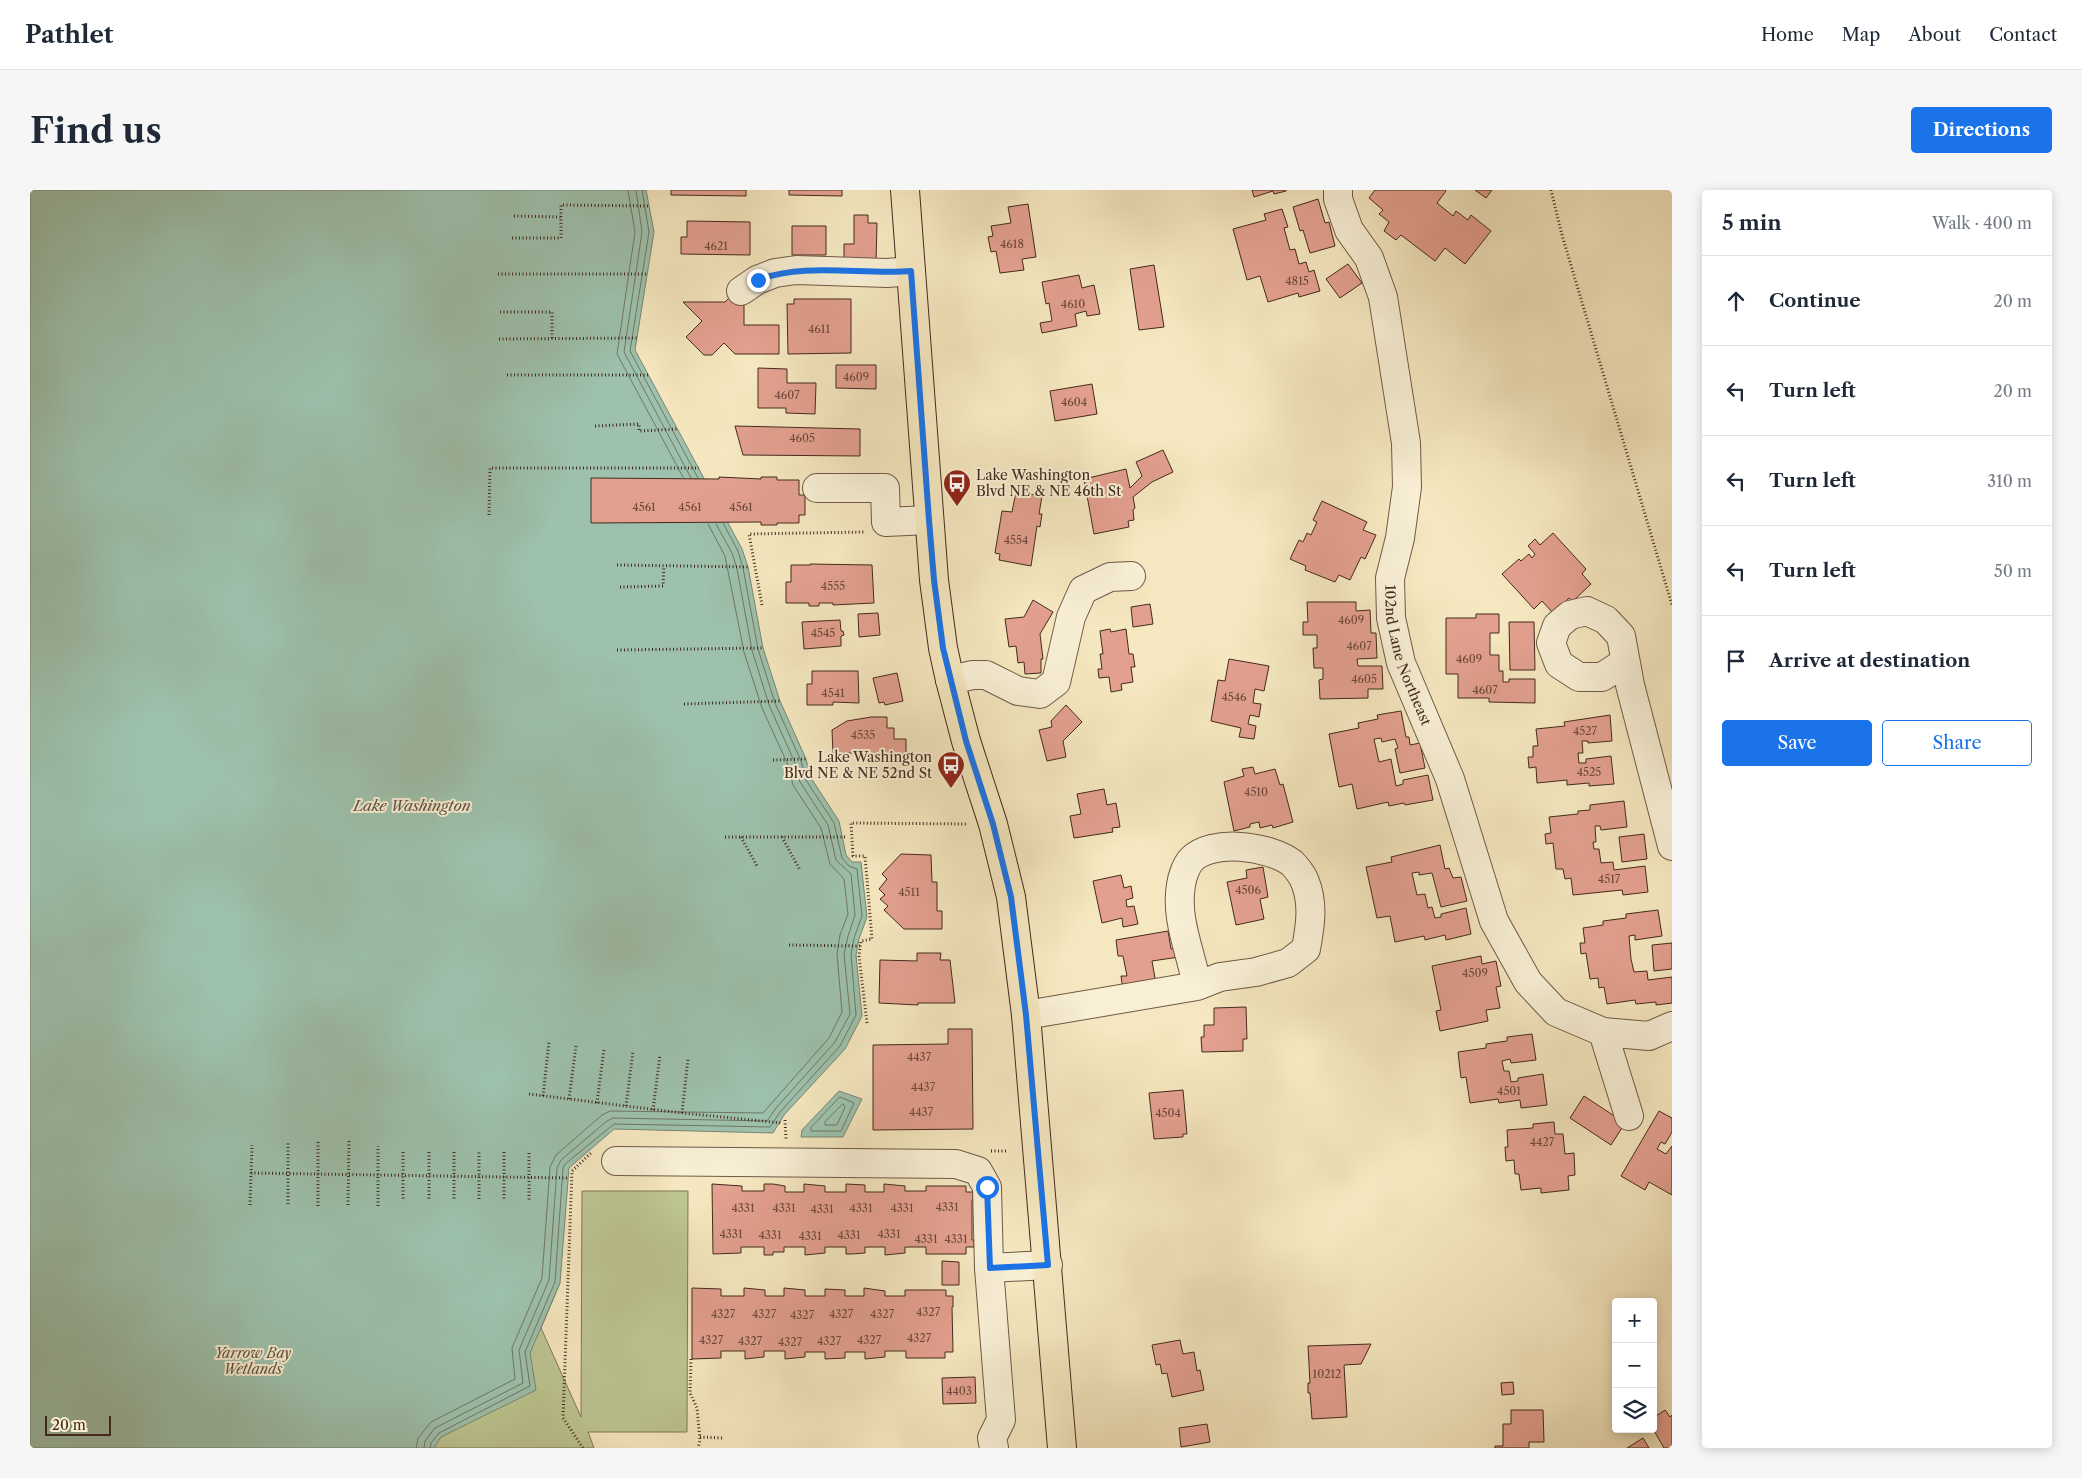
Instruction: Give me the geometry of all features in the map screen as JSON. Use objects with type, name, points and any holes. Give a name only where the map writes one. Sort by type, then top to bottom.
[{"type":"main road","points":[[905,190],[935,590],[943,648],[950,680],[966,741],[993,824],[1011,897],[1026,1015],[1062,1448]]},
{"type":"street","name":"102nd Lane Northeast","points":[[1338,190],[1338,199],[1349,230],[1370,258],[1383,297],[1406,443],[1407,487],[1400,538],[1390,578],[1391,618],[1401,663],[1450,779],[1494,921],[1528,982],[1556,1012],[1603,1032]]},
{"type":"street","points":[[741,291],[758,280],[774,273],[796,270],[887,273],[911,271]]},
{"type":"street","points":[[816,488],[885,488],[886,522],[929,520]]},
{"type":"street","points":[[950,680],[973,675],[986,675],[1018,691],[1040,694],[1056,682],[1071,617],[1083,590],[1110,577],[1131,576]]},
{"type":"street","points":[[1625,662],[1672,846]]},
{"type":"street","points":[[1026,1015],[1198,986],[1220,977],[1256,972],[1288,963],[1306,949],[1312,920],[1309,894],[1304,880],[1292,864],[1276,855],[1236,846],[1218,847],[1204,852],[1192,860],[1181,884],[1179,906],[1198,986]]},
{"type":"street","points":[[1629,1116],[1603,1032],[1649,1036],[1672,1026]]},
{"type":"street","points":[[605,1156],[956,1164],[978,1171],[987,1187],[990,1268],[1001,1420],[992,1438],[994,1448]]},
{"type":"street","points":[[990,1268],[1048,1265]]},
{"type":"path","points":[[1551,190],[1562,235],[1672,605]]},
{"type":"path","points":[[512,238],[561,238],[561,205],[649,206]]},
{"type":"path","points":[[514,216],[561,217]]},
{"type":"path","points":[[498,274],[647,274]]},
{"type":"path","points":[[500,312],[552,312],[552,339]]},
{"type":"path","points":[[499,339],[637,338]]},
{"type":"path","points":[[507,375],[648,375]]},
{"type":"path","points":[[595,426],[639,424],[639,431],[678,429]]},
{"type":"path","points":[[489,515],[490,468],[699,468]]},
{"type":"path","points":[[762,605],[749,534],[866,532]]},
{"type":"path","points":[[617,566],[748,567]]},
{"type":"path","points":[[620,587],[663,586],[664,566]]},
{"type":"path","points":[[617,650],[763,648]]},
{"type":"path","points":[[684,704],[780,701]]},
{"type":"path","points":[[773,760],[806,759]]},
{"type":"path","points":[[867,1023],[859,956],[862,941],[872,939],[865,856],[853,856],[851,823],[970,824]]},
{"type":"path","points":[[725,837],[846,837]]},
{"type":"path","points":[[741,837],[757,866]]},
{"type":"path","points":[[782,837],[800,870]]},
{"type":"path","points":[[789,945],[861,946]]},
{"type":"path","points":[[542,1096],[549,1042]]},
{"type":"path","points":[[569,1099],[576,1046]]},
{"type":"path","points":[[597,1103],[604,1049]]},
{"type":"path","points":[[626,1106],[633,1051]]},
{"type":"path","points":[[653,1110],[660,1055]]},
{"type":"path","points":[[682,1113],[688,1059]]},
{"type":"path","points":[[529,1094],[653,1110],[784,1121],[787,1147]]},
{"type":"path","points":[[288,1141],[288,1204]]},
{"type":"path","points":[[348,1205],[349,1141]]},
{"type":"path","points":[[318,1142],[318,1206]]},
{"type":"path","points":[[250,1205],[252,1145]]},
{"type":"path","points":[[378,1146],[378,1206]]},
{"type":"path","points":[[989,1152],[1008,1151]]},
{"type":"path","points":[[403,1152],[403,1199]]},
{"type":"path","points":[[429,1152],[429,1200]]},
{"type":"path","points":[[454,1152],[454,1200]]},
{"type":"path","points":[[479,1152],[479,1200]]},
{"type":"path","points":[[504,1152],[504,1200]]},
{"type":"path","points":[[529,1153],[529,1201]]},
{"type":"path","points":[[583,1448],[562,1418],[572,1171],[605,1156]]},
{"type":"path","points":[[251,1173],[568,1178]]},
{"type":"path","points":[[691,1359],[690,1392],[697,1408],[700,1438],[698,1448]]},
{"type":"path","points":[[687,1397],[692,1397]]},
{"type":"path","points":[[700,1438],[723,1438]]},
{"type":"shaded area","points":[[582,1191],[688,1191],[687,1432],[588,1432],[594,1448],[30,1448],[560,1283],[541,1328],[581,1417]]},
{"type":"water","name":"Lake Washington","points":[[30,190],[646,190],[654,232],[635,350],[742,549],[748,567],[763,648],[780,701],[806,759],[811,778],[839,821],[846,855],[852,862],[861,862],[867,917],[859,939],[856,955],[862,1016],[845,1049],[784,1115],[773,1133],[614,1129],[569,1168],[560,1283],[530,1353],[536,1390],[441,1437],[434,1448],[30,1448]]},
{"type":"water","points":[[839,1091],[862,1099],[843,1137],[801,1137],[802,1130]]},
{"type":"building","points":[[671,190],[746,190],[746,196],[671,195]]},
{"type":"building","points":[[789,190],[842,190],[842,196],[789,195]]},
{"type":"building","points":[[1252,190],[1286,191],[1274,194],[1273,191],[1254,197]]},
{"type":"building","points":[[1375,190],[1445,190],[1437,203],[1453,216],[1456,211],[1468,220],[1471,215],[1491,231],[1465,264],[1445,248],[1435,261],[1401,235],[1396,240],[1384,231],[1389,222],[1379,214],[1383,210],[1369,198]]},
{"type":"building","points":[[1475,190],[1492,190],[1486,198]]},
{"type":"building","points":[[1318,199],[1325,223],[1329,222],[1335,246],[1310,253],[1303,230],[1300,231],[1293,207]]},
{"type":"building","points":[[1028,204],[1036,257],[1022,259],[1024,270],[1000,273],[996,251],[991,252],[988,237],[993,236],[991,226],[1011,223],[1008,207]]},
{"type":"building","points":[[1282,209],[1288,227],[1284,228],[1290,250],[1295,249],[1299,264],[1306,262],[1309,272],[1314,270],[1320,291],[1299,297],[1298,293],[1268,302],[1260,276],[1247,280],[1233,229],[1266,220],[1264,214]]},
{"type":"building","points":[[854,215],[868,215],[868,223],[877,223],[876,262],[844,264],[844,244],[854,244]]},
{"type":"building","points":[[687,221],[750,222],[750,255],[681,254],[681,237],[687,237]]},
{"type":"building","points":[[792,226],[826,226],[826,255],[792,255]]},
{"type":"building","points":[[1348,264],[1362,283],[1340,298],[1326,279]]},
{"type":"building","points":[[1154,265],[1164,327],[1139,330],[1130,269]]},
{"type":"building","points":[[1079,275],[1082,288],[1094,285],[1100,314],[1087,316],[1086,311],[1075,314],[1077,326],[1042,333],[1040,323],[1052,321],[1049,303],[1046,304],[1042,282]]},
{"type":"building","points":[[729,298],[733,302],[746,302],[744,304],[744,325],[779,325],[779,354],[735,354],[724,343],[712,355],[704,355],[686,337],[702,321],[683,302],[725,302]]},
{"type":"building","points":[[794,299],[851,299],[851,353],[788,354],[787,304],[794,304]]},
{"type":"building","points":[[836,365],[876,365],[876,389],[836,388]]},
{"type":"building","points":[[758,368],[787,369],[787,383],[816,383],[815,414],[786,413],[786,408],[758,408]]},
{"type":"building","points":[[1092,384],[1097,414],[1055,421],[1050,391]]},
{"type":"building","points":[[735,426],[860,429],[860,456],[743,455]]},
{"type":"building","points":[[1163,450],[1173,472],[1152,482],[1133,497],[1135,508],[1133,510],[1134,520],[1128,521],[1129,527],[1094,534],[1084,479],[1126,469],[1130,488],[1142,476],[1136,462]]},
{"type":"building","points":[[719,477],[761,479],[761,477],[777,477],[777,480],[799,480],[799,495],[805,495],[805,515],[799,515],[799,523],[777,523],[777,525],[761,525],[761,522],[591,523],[591,478],[719,479]]},
{"type":"building","points":[[1016,492],[1042,496],[1039,514],[1042,514],[1040,527],[1037,526],[1031,566],[999,560],[1000,554],[995,553],[1002,511],[1012,512]]},
{"type":"building","points":[[1322,501],[1367,522],[1363,530],[1376,535],[1365,559],[1361,557],[1350,580],[1339,575],[1335,582],[1305,570],[1306,566],[1290,559],[1299,540],[1303,542],[1307,533],[1311,535],[1317,522],[1313,520]]},
{"type":"building","points":[[1553,533],[1586,569],[1582,574],[1591,584],[1572,602],[1569,598],[1553,613],[1542,601],[1534,609],[1502,574],[1519,559],[1521,561],[1529,554],[1532,558],[1535,554],[1528,546],[1535,539],[1540,545]]},
{"type":"building","points":[[791,565],[872,565],[874,603],[833,605],[833,603],[819,603],[819,606],[809,606],[809,603],[786,603],[786,582],[791,582]]},
{"type":"building","points":[[1033,600],[1053,612],[1040,634],[1043,659],[1041,659],[1041,673],[1025,674],[1024,662],[1018,663],[1016,646],[1009,647],[1005,619],[1024,617]]},
{"type":"building","points":[[1307,602],[1356,602],[1356,611],[1370,610],[1371,633],[1376,633],[1377,658],[1357,659],[1358,666],[1382,666],[1383,689],[1368,689],[1368,698],[1320,699],[1319,680],[1323,679],[1323,668],[1314,668],[1313,648],[1317,648],[1317,635],[1303,635],[1303,622],[1308,622]]},
{"type":"building","points":[[1150,604],[1153,624],[1133,627],[1131,607]]},
{"type":"building","points":[[878,613],[880,635],[859,637],[858,614]]},
{"type":"building","points":[[1476,614],[1499,614],[1499,633],[1490,633],[1490,655],[1499,655],[1499,671],[1503,671],[1503,682],[1509,682],[1509,679],[1535,679],[1535,703],[1489,702],[1489,698],[1458,698],[1458,674],[1446,674],[1446,618],[1476,618]]},
{"type":"building","points":[[840,620],[841,631],[843,631],[844,635],[841,636],[841,646],[804,649],[802,622]]},
{"type":"building","points":[[1509,622],[1534,622],[1535,670],[1510,670]]},
{"type":"building","points":[[1110,629],[1111,632],[1126,629],[1129,654],[1133,654],[1135,667],[1131,667],[1133,682],[1121,684],[1122,690],[1111,692],[1109,677],[1099,678],[1098,669],[1102,669],[1100,654],[1103,654],[1100,631]]},
{"type":"building","points":[[1229,659],[1269,666],[1264,691],[1255,689],[1253,703],[1261,704],[1259,717],[1250,715],[1248,724],[1256,726],[1254,739],[1239,737],[1241,728],[1211,721],[1218,680],[1225,681]]},
{"type":"building","points":[[812,671],[858,671],[859,703],[833,702],[833,705],[807,705],[807,684],[812,684]]},
{"type":"building","points":[[897,673],[903,701],[885,705],[884,702],[879,703],[873,678]]},
{"type":"building","points":[[1066,705],[1082,722],[1063,741],[1066,757],[1047,761],[1039,730],[1052,727],[1051,721]]},
{"type":"building","points":[[1401,711],[1406,737],[1409,737],[1410,745],[1420,743],[1425,768],[1400,773],[1395,749],[1398,748],[1395,739],[1382,742],[1381,738],[1374,739],[1379,762],[1391,759],[1396,786],[1403,784],[1403,780],[1428,775],[1433,800],[1389,806],[1388,802],[1357,809],[1352,784],[1339,787],[1329,734],[1359,728],[1358,723],[1378,719],[1377,715]]},
{"type":"building","points":[[1610,715],[1612,741],[1588,743],[1588,741],[1582,741],[1583,753],[1578,753],[1579,763],[1586,763],[1586,759],[1611,756],[1614,784],[1589,786],[1589,783],[1567,785],[1567,780],[1537,783],[1536,767],[1529,768],[1528,757],[1533,757],[1533,746],[1538,746],[1536,729],[1565,726],[1564,722]]},
{"type":"building","points":[[871,717],[887,717],[887,728],[894,728],[894,739],[906,739],[906,758],[858,759],[858,753],[833,753],[832,730],[847,721]]},
{"type":"building","points":[[1253,767],[1255,774],[1275,769],[1280,785],[1283,784],[1293,822],[1273,828],[1272,825],[1260,828],[1259,822],[1250,824],[1250,827],[1234,831],[1224,782],[1244,776],[1242,769]]},
{"type":"building","points":[[1104,789],[1107,805],[1116,803],[1120,827],[1112,828],[1113,832],[1074,838],[1070,816],[1081,814],[1077,794]]},
{"type":"building","points":[[1624,801],[1627,827],[1601,830],[1600,826],[1595,826],[1596,842],[1593,842],[1594,849],[1599,849],[1601,863],[1613,862],[1614,870],[1645,866],[1648,892],[1623,895],[1622,890],[1573,895],[1571,878],[1565,879],[1563,869],[1556,869],[1553,843],[1546,844],[1545,834],[1551,833],[1549,817],[1578,814],[1578,811],[1590,810],[1590,805]]},
{"type":"building","points":[[1644,834],[1647,859],[1622,862],[1619,837]]},
{"type":"building","points":[[1440,845],[1445,869],[1449,868],[1453,878],[1461,877],[1467,901],[1441,907],[1432,873],[1419,875],[1419,872],[1412,873],[1417,895],[1425,894],[1428,908],[1432,907],[1435,918],[1441,917],[1441,914],[1466,908],[1471,934],[1446,940],[1445,935],[1425,940],[1424,936],[1395,942],[1390,916],[1377,918],[1366,867],[1392,862],[1391,857]]},
{"type":"building","points":[[901,854],[931,855],[932,882],[937,882],[937,911],[942,911],[942,929],[904,929],[884,910],[888,906],[880,899],[885,895],[879,889],[887,879],[882,874]]},
{"type":"building","points":[[1263,867],[1268,897],[1260,899],[1264,919],[1236,925],[1227,882],[1247,878],[1246,870]]},
{"type":"building","points":[[1121,875],[1124,888],[1131,886],[1133,898],[1126,900],[1127,907],[1134,906],[1138,924],[1123,927],[1122,918],[1102,923],[1093,881]]},
{"type":"building","points":[[1658,910],[1662,936],[1635,940],[1635,935],[1629,936],[1631,959],[1634,972],[1647,971],[1648,980],[1672,977],[1672,1003],[1656,1005],[1656,1002],[1636,1004],[1635,1000],[1607,1004],[1604,987],[1599,988],[1598,978],[1590,979],[1586,953],[1581,954],[1580,943],[1585,943],[1583,928],[1603,925],[1603,921],[1626,918],[1626,914]]},
{"type":"building","points":[[1168,931],[1171,949],[1177,948],[1179,957],[1152,961],[1156,984],[1123,990],[1121,976],[1127,976],[1123,956],[1118,956],[1116,940]]},
{"type":"building","points":[[1672,943],[1672,969],[1654,971],[1652,945]]},
{"type":"building","points":[[917,953],[941,953],[940,960],[950,960],[955,1003],[918,1003],[918,1005],[879,1003],[880,960],[917,961]]},
{"type":"building","points":[[1481,956],[1482,964],[1496,961],[1501,986],[1496,987],[1500,1008],[1486,1010],[1488,1021],[1440,1031],[1436,1011],[1441,1010],[1432,966]]},
{"type":"building","points":[[1246,1007],[1247,1039],[1243,1039],[1243,1051],[1202,1052],[1201,1037],[1204,1037],[1204,1025],[1214,1025],[1214,1008]]},
{"type":"building","points":[[948,1029],[972,1029],[973,1129],[873,1130],[873,1045],[948,1044]]},
{"type":"building","points":[[1532,1034],[1536,1060],[1511,1063],[1510,1059],[1502,1061],[1504,1071],[1509,1071],[1511,1082],[1518,1081],[1518,1078],[1543,1074],[1547,1105],[1521,1108],[1520,1100],[1499,1103],[1498,1099],[1470,1103],[1466,1077],[1461,1078],[1458,1052],[1486,1048],[1486,1044],[1507,1041],[1507,1037]]},
{"type":"building","points":[[1183,1090],[1187,1134],[1183,1134],[1183,1137],[1154,1139],[1149,1093]]},
{"type":"building","points":[[1584,1096],[1625,1123],[1611,1145],[1570,1118]]},
{"type":"building","points":[[1659,1111],[1672,1118],[1672,1132],[1665,1144],[1661,1142],[1657,1149],[1666,1154],[1672,1146],[1672,1195],[1649,1182],[1645,1190],[1621,1176]]},
{"type":"building","points":[[1554,1122],[1555,1134],[1563,1134],[1565,1154],[1574,1153],[1575,1175],[1568,1176],[1569,1190],[1541,1193],[1541,1188],[1521,1190],[1519,1174],[1515,1174],[1514,1160],[1506,1161],[1505,1147],[1508,1147],[1507,1130],[1533,1128],[1533,1124]]},
{"type":"building","points":[[712,1184],[742,1186],[742,1191],[764,1191],[764,1184],[773,1184],[785,1186],[785,1192],[804,1192],[804,1184],[825,1186],[825,1192],[846,1192],[846,1184],[865,1185],[865,1192],[884,1192],[884,1184],[905,1186],[905,1191],[926,1191],[926,1186],[966,1186],[966,1192],[973,1192],[972,1240],[974,1240],[974,1247],[966,1247],[966,1254],[926,1254],[926,1247],[905,1247],[905,1253],[885,1255],[885,1247],[865,1247],[865,1253],[846,1254],[846,1247],[825,1247],[825,1253],[805,1255],[805,1247],[784,1247],[784,1252],[773,1252],[773,1255],[764,1255],[764,1247],[741,1247],[741,1253],[713,1254]]},
{"type":"building","points":[[942,1261],[959,1262],[959,1285],[942,1285]]},
{"type":"building","points":[[692,1288],[721,1289],[721,1296],[744,1296],[744,1288],[765,1290],[765,1296],[784,1296],[784,1288],[805,1290],[805,1296],[825,1296],[825,1289],[845,1290],[845,1296],[864,1296],[864,1288],[885,1291],[885,1296],[905,1296],[905,1290],[946,1290],[946,1296],[953,1296],[953,1352],[945,1352],[945,1358],[906,1358],[906,1351],[885,1351],[885,1357],[865,1359],[865,1352],[845,1352],[845,1358],[825,1359],[825,1352],[805,1352],[805,1357],[785,1359],[785,1351],[764,1351],[764,1357],[745,1359],[745,1351],[721,1351],[721,1358],[692,1359]]},
{"type":"building","points":[[1180,1340],[1183,1354],[1194,1352],[1197,1371],[1200,1370],[1204,1390],[1172,1397],[1167,1373],[1162,1374],[1160,1364],[1156,1365],[1152,1345]]},
{"type":"building","points":[[1371,1344],[1361,1364],[1344,1365],[1347,1417],[1312,1419],[1310,1393],[1308,1393],[1308,1383],[1310,1383],[1308,1346]]},
{"type":"building","points":[[975,1377],[976,1403],[943,1404],[942,1378]]},
{"type":"building","points":[[1513,1382],[1514,1394],[1502,1395],[1501,1383]]},
{"type":"building","points":[[1511,1410],[1543,1410],[1544,1442],[1529,1442],[1529,1448],[1495,1448],[1495,1446],[1503,1446],[1503,1424],[1511,1424]]},
{"type":"building","points":[[1665,1410],[1670,1417],[1672,1415],[1672,1448],[1664,1448],[1655,1433],[1657,1433],[1657,1415]]},
{"type":"building","points":[[1207,1424],[1210,1442],[1181,1447],[1179,1428]]},
{"type":"building","points":[[1643,1438],[1649,1448],[1627,1448]]},
{"type":"place","name":"Lake Washington Blvd NE & NE 46th St","points":[[957,507]]},
{"type":"place","name":"Lake Washington Blvd NE & NE 52nd St","points":[[951,789]]},
{"type":"route","points":[[758,280],[774,273],[796,270],[887,273],[911,271],[934,580],[943,648],[966,741],[993,824],[1011,897],[1026,1015],[1048,1265],[990,1268],[987,1187]]},
{"type":"park label","name":"Yarrow Bay Wetlands","points":[[253,1362]]}]
